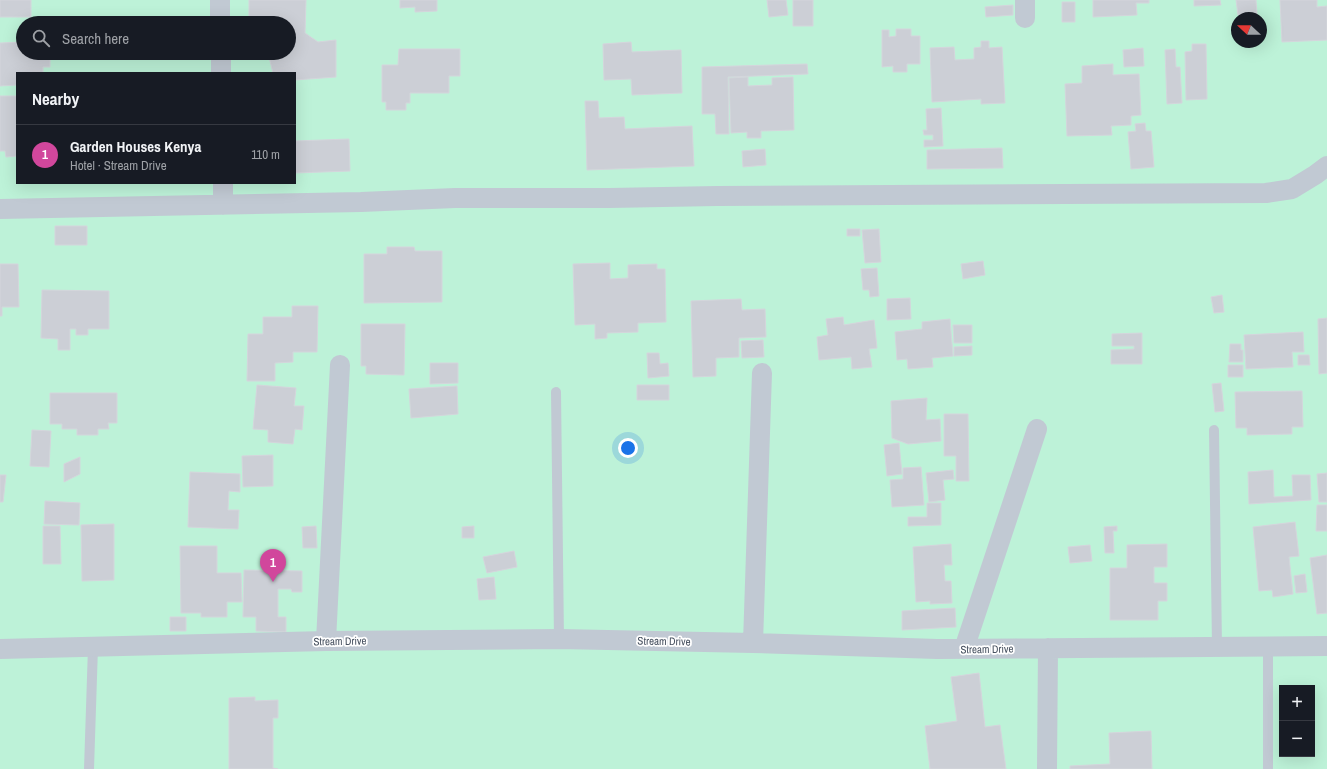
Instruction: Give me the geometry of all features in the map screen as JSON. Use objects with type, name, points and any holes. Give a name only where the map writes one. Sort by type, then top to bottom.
[{"type":"street","points":[[220,0],[220,16]]},
{"type":"street","points":[[221,60],[221,72]]},
{"type":"street","points":[[0,209],[361,202],[455,198],[1266,193],[1292,189],[1327,166]]},
{"type":"street","points":[[222,184],[223,205]]},
{"type":"street","points":[[326,641],[340,364]]},
{"type":"street","points":[[754,643],[762,373]]},
{"type":"street","points":[[964,649],[1038,429]]},
{"type":"street","name":"Stream Drive","points":[[0,649],[326,641],[559,639],[964,649],[1327,646]]},
{"type":"street","points":[[1047,769],[1048,648]]},
{"type":"lane","points":[[556,392],[559,639]]},
{"type":"lane","points":[[1214,430],[1217,646]]},
{"type":"lane","points":[[1268,646],[1268,769]]},
{"type":"lane","points":[[89,769],[93,647]]},
{"type":"green space","points":[[0,0],[1327,0],[1327,769],[0,769]]},
{"type":"building","points":[[0,0],[31,0],[31,16],[0,17]]},
{"type":"building","points":[[249,0],[306,0],[305,33],[318,42],[336,40],[336,77],[296,80],[296,72],[273,72],[270,60],[296,60],[296,16],[249,16]]},
{"type":"building","points":[[400,0],[437,0],[437,11],[415,12],[415,7],[400,8]]},
{"type":"building","points":[[767,0],[786,0],[788,15],[769,17]]},
{"type":"building","points":[[793,0],[813,0],[813,26],[793,26]]},
{"type":"building","points":[[1093,0],[1149,0],[1149,3],[1136,3],[1137,15],[1093,17]]},
{"type":"building","points":[[1194,0],[1220,0],[1221,5],[1194,6]]},
{"type":"building","points":[[1236,0],[1256,0],[1257,12],[1238,12]]},
{"type":"building","points":[[1280,0],[1317,0],[1317,7],[1327,6],[1327,40],[1282,42]]},
{"type":"building","points":[[1062,2],[1075,2],[1075,22],[1062,22]]},
{"type":"building","points":[[1013,5],[1013,15],[986,17],[985,7]]},
{"type":"building","points":[[896,29],[911,29],[911,36],[920,36],[920,64],[907,64],[907,72],[893,72],[893,66],[882,67],[882,30],[889,30],[889,37],[896,36]]},
{"type":"building","points":[[981,41],[989,41],[989,48],[1002,47],[1005,103],[981,104],[981,99],[932,102],[930,48],[954,47],[955,60],[974,59],[974,48],[981,47]]},
{"type":"building","points":[[16,42],[16,60],[50,60],[50,67],[43,67],[43,72],[16,72],[16,85],[0,86],[0,43]]},
{"type":"building","points":[[631,42],[632,52],[681,50],[682,93],[632,95],[631,79],[604,80],[603,44]]},
{"type":"building","points":[[1192,44],[1206,44],[1207,99],[1186,100],[1185,52],[1192,51]]},
{"type":"building","points":[[1143,48],[1144,66],[1124,67],[1123,50]]},
{"type":"building","points":[[399,49],[460,49],[460,76],[449,76],[449,93],[410,93],[410,103],[406,103],[406,110],[386,110],[386,102],[382,102],[382,65],[398,65]]},
{"type":"building","points":[[1175,49],[1176,67],[1180,67],[1182,103],[1167,104],[1165,50]]},
{"type":"building","points":[[807,64],[808,74],[728,77],[729,134],[716,134],[715,114],[702,114],[702,67]]},
{"type":"building","points":[[1113,64],[1113,75],[1139,74],[1141,115],[1131,116],[1131,125],[1111,126],[1112,135],[1067,136],[1065,84],[1082,83],[1082,66]]},
{"type":"building","points":[[748,77],[748,86],[772,85],[772,78],[793,77],[794,130],[761,131],[761,138],[747,138],[747,132],[731,133],[729,78]]},
{"type":"building","points":[[0,96],[16,96],[16,156],[6,157],[5,151],[0,151]]},
{"type":"building","points":[[585,101],[598,101],[599,118],[624,117],[625,129],[692,126],[694,166],[587,170]]},
{"type":"building","points":[[941,108],[943,146],[924,147],[924,140],[933,140],[933,135],[924,135],[923,130],[927,130],[926,109]]},
{"type":"building","points":[[1145,123],[1146,131],[1151,131],[1154,167],[1131,169],[1128,132],[1136,131],[1135,124]]},
{"type":"building","points":[[349,139],[350,171],[296,173],[296,141]]},
{"type":"building","points":[[1002,148],[1003,168],[927,169],[927,150]]},
{"type":"building","points":[[765,149],[766,165],[743,167],[742,151]]},
{"type":"building","points":[[55,226],[87,226],[87,245],[55,245]]},
{"type":"building","points":[[847,229],[860,229],[860,236],[847,236]]},
{"type":"building","points":[[879,229],[881,262],[865,263],[862,230]]},
{"type":"building","points":[[387,247],[414,247],[415,251],[442,251],[442,302],[364,303],[364,254],[387,254]]},
{"type":"building","points":[[983,261],[985,275],[963,279],[961,264]]},
{"type":"building","points":[[610,263],[610,279],[628,278],[628,265],[657,264],[657,269],[665,269],[666,322],[638,323],[638,332],[607,333],[607,338],[595,339],[595,324],[575,325],[573,264]]},
{"type":"building","points":[[0,264],[18,264],[19,307],[2,307],[2,316],[0,316]]},
{"type":"building","points":[[877,268],[879,296],[870,297],[869,290],[863,290],[861,269]]},
{"type":"building","points":[[42,290],[109,291],[109,329],[88,329],[88,335],[76,335],[76,329],[70,329],[70,350],[58,350],[58,339],[41,338]]},
{"type":"building","points":[[1222,295],[1224,312],[1214,313],[1211,297]]},
{"type":"building","points":[[910,298],[911,319],[887,320],[887,299]]},
{"type":"building","points":[[741,299],[742,310],[765,309],[766,337],[739,338],[739,357],[716,358],[716,376],[693,377],[691,301]]},
{"type":"building","points":[[292,306],[318,306],[317,352],[293,352],[293,362],[275,363],[275,381],[247,381],[248,334],[263,334],[263,317],[292,317]]},
{"type":"building","points":[[843,317],[844,325],[874,320],[877,348],[869,349],[872,367],[852,369],[851,357],[819,360],[817,337],[828,335],[826,319]]},
{"type":"building","points":[[1327,318],[1327,373],[1319,374],[1318,319]]},
{"type":"building","points":[[950,319],[953,356],[932,358],[933,367],[908,369],[907,359],[897,360],[895,332],[922,329],[922,322]]},
{"type":"building","points":[[361,324],[405,324],[404,375],[366,374],[366,366],[361,366]]},
{"type":"building","points":[[953,325],[972,325],[972,343],[954,343]]},
{"type":"building","points":[[1303,332],[1304,352],[1292,352],[1293,367],[1246,369],[1244,335]]},
{"type":"building","points":[[1142,333],[1142,364],[1111,364],[1111,350],[1134,349],[1134,346],[1112,346],[1112,334]]},
{"type":"building","points":[[763,340],[764,357],[742,358],[741,341]]},
{"type":"building","points":[[1230,344],[1241,344],[1241,350],[1243,350],[1243,362],[1229,362]]},
{"type":"building","points":[[972,346],[972,355],[954,356],[954,347]]},
{"type":"building","points":[[647,353],[659,353],[660,364],[668,363],[669,376],[648,378]]},
{"type":"building","points":[[1298,355],[1309,355],[1310,365],[1298,365]]},
{"type":"building","points":[[430,363],[458,363],[458,383],[430,384]]},
{"type":"building","points":[[1228,365],[1243,365],[1243,377],[1228,377]]},
{"type":"building","points":[[1221,383],[1224,411],[1215,412],[1212,384]]},
{"type":"building","points":[[257,385],[296,388],[294,406],[304,406],[302,430],[295,429],[293,444],[268,442],[268,430],[253,429]]},
{"type":"building","points":[[637,385],[669,385],[669,400],[637,400]]},
{"type":"building","points":[[457,386],[458,414],[411,418],[409,389]]},
{"type":"building","points":[[1302,391],[1303,427],[1292,427],[1292,434],[1247,435],[1247,428],[1236,428],[1235,392]]},
{"type":"building","points":[[50,393],[117,393],[117,423],[108,423],[109,429],[98,429],[98,435],[77,435],[77,429],[62,429],[62,424],[50,424]]},
{"type":"building","points":[[927,398],[926,420],[940,419],[941,441],[908,444],[892,438],[891,401]]},
{"type":"building","points":[[944,414],[968,414],[969,481],[956,481],[956,456],[944,456]]},
{"type":"building","points":[[32,430],[51,431],[49,467],[30,466]]},
{"type":"building","points":[[899,443],[902,474],[887,476],[884,445]]},
{"type":"building","points":[[273,455],[273,486],[243,487],[242,456]]},
{"type":"building","points":[[80,457],[80,474],[64,482],[64,464]]},
{"type":"building","points":[[921,467],[924,505],[892,507],[890,480],[903,479],[903,468]]},
{"type":"building","points":[[953,470],[954,479],[943,480],[945,500],[929,502],[926,473]]},
{"type":"building","points":[[1273,470],[1274,497],[1293,496],[1292,475],[1310,475],[1311,500],[1249,504],[1248,472]]},
{"type":"building","points":[[190,472],[240,474],[240,492],[229,491],[228,510],[239,510],[238,529],[188,527]]},
{"type":"building","points":[[1327,473],[1327,502],[1319,502],[1317,474]]},
{"type":"building","points":[[0,475],[6,475],[3,502],[0,502]]},
{"type":"building","points":[[45,501],[80,503],[79,525],[44,524]]},
{"type":"building","points":[[927,503],[941,503],[941,525],[908,526],[908,517],[927,517]]},
{"type":"building","points":[[1317,505],[1327,505],[1327,531],[1316,531]]},
{"type":"building","points":[[1295,522],[1299,556],[1289,557],[1293,594],[1273,597],[1272,590],[1259,591],[1253,527]]},
{"type":"building","points":[[114,524],[114,580],[82,581],[81,525]]},
{"type":"building","points":[[43,526],[60,526],[61,564],[43,564]]},
{"type":"building","points":[[316,526],[317,548],[303,548],[302,527]]},
{"type":"building","points":[[474,526],[474,538],[462,538],[462,527]]},
{"type":"building","points":[[1117,526],[1117,531],[1113,531],[1114,553],[1105,553],[1104,527]]},
{"type":"building","points":[[951,544],[952,565],[944,565],[945,581],[951,581],[952,603],[930,604],[930,601],[916,602],[913,547]]},
{"type":"building","points":[[1167,544],[1167,567],[1154,567],[1154,583],[1167,583],[1167,601],[1158,601],[1158,620],[1110,620],[1110,568],[1127,568],[1127,545]]},
{"type":"building","points":[[1090,545],[1092,561],[1070,563],[1068,547]]},
{"type":"building","points":[[180,546],[217,546],[217,573],[241,573],[242,602],[227,602],[227,617],[201,617],[201,613],[181,613]]},
{"type":"building","points":[[514,551],[517,567],[487,573],[483,557]]},
{"type":"building","points":[[1327,555],[1327,613],[1317,614],[1310,558]]},
{"type":"building","points":[[244,570],[302,571],[302,592],[292,592],[291,589],[278,589],[278,617],[286,617],[286,632],[256,631],[256,617],[243,617]]},
{"type":"building","points":[[1305,574],[1307,592],[1296,593],[1294,576]]},
{"type":"building","points":[[494,577],[496,599],[479,600],[477,579]]},
{"type":"building","points":[[955,608],[956,627],[902,630],[902,611]]},
{"type":"building","points":[[170,617],[186,617],[186,631],[170,631]]},
{"type":"building","points":[[979,673],[985,727],[1000,725],[1006,769],[930,769],[925,726],[957,721],[951,677]]},
{"type":"building","points":[[255,697],[255,701],[278,700],[278,718],[273,718],[273,768],[278,769],[229,769],[229,698]]},
{"type":"building","points":[[1151,731],[1152,769],[1070,769],[1070,766],[1110,764],[1109,733]]},
{"type":"place","name":"Garden Houses Kenya","points":[[273,582]]}]
